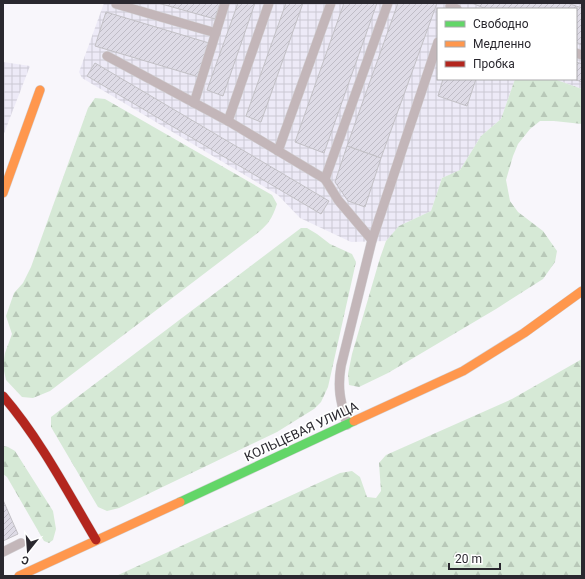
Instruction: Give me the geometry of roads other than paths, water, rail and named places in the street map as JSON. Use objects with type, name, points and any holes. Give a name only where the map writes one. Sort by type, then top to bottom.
[{"type":"main road","points":[[3,193],[40,90]]},
{"type":"main road","name":"КОЛЬЦЕВАЯ УЛИЦА","points":[[19,576],[463,371],[502,349],[534,327],[582,290]]},
{"type":"main road","points":[[3,396],[34,437],[96,540]]},
{"type":"lane","points":[[194,103],[225,3]]},
{"type":"lane","points":[[228,121],[269,3]]},
{"type":"lane","points":[[278,151],[331,3]]},
{"type":"lane","points":[[326,179],[388,3]]},
{"type":"lane","points":[[116,4],[216,33]]},
{"type":"lane","points":[[347,425],[338,382],[341,366],[372,240],[437,45]]},
{"type":"lane","points":[[107,56],[228,121],[326,179],[338,200],[372,240]]},
{"type":"lane","points":[[3,552],[21,544]]}]
